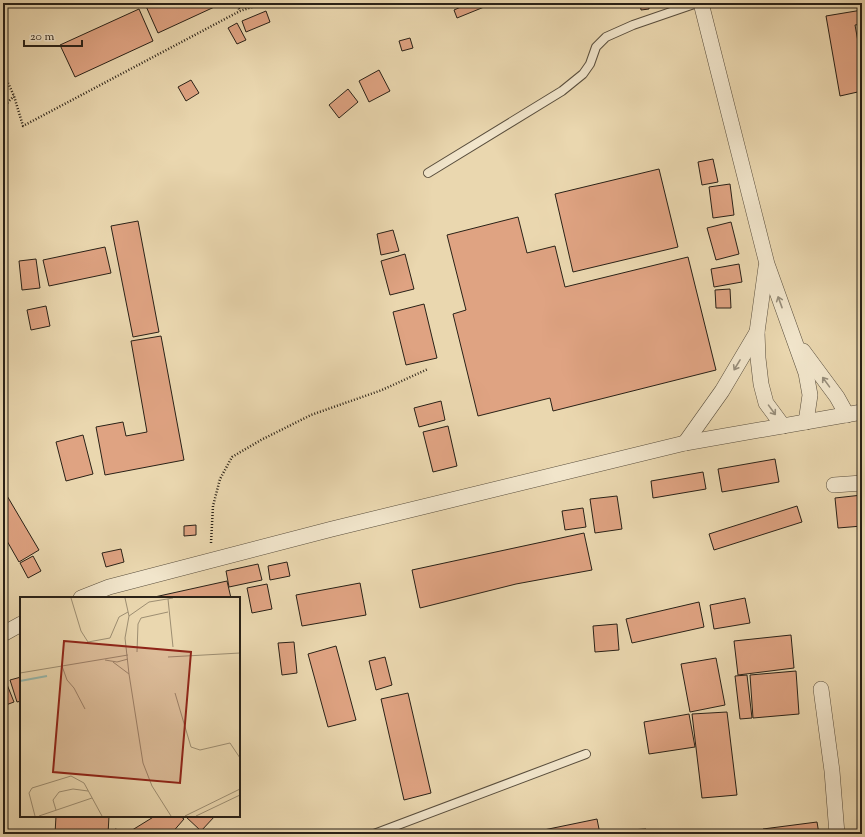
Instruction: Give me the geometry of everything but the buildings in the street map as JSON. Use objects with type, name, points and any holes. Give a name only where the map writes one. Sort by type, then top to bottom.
[{"type":"street","points":[[700,3],[766,264],[806,373],[810,395],[806,422]]},
{"type":"street","points":[[766,264],[757,332],[758,358],[766,403],[783,426]]},
{"type":"street","points":[[685,444],[722,391],[757,332]]},
{"type":"street","points":[[794,338],[847,415]]},
{"type":"street","points":[[84,597],[109,587],[332,529],[685,444],[862,412]]},
{"type":"street","points":[[834,485],[862,483]]},
{"type":"street","points":[[3,634],[20,625]]},
{"type":"street","points":[[821,689],[832,771],[837,834]]},
{"type":"lane","points":[[428,173],[562,91],[583,74],[590,64],[596,47],[606,37],[633,25],[697,3]]},
{"type":"lane","points":[[374,834],[586,754]]},
{"type":"path","points":[[236,3],[240,12]]},
{"type":"path","points":[[3,72],[14,96],[23,126],[240,12],[264,3]]},
{"type":"path","points":[[3,106],[14,96]]},
{"type":"path","points":[[213,561],[211,539],[213,506],[220,479],[232,457],[261,440],[311,415],[347,401],[382,390],[428,369]]}]
